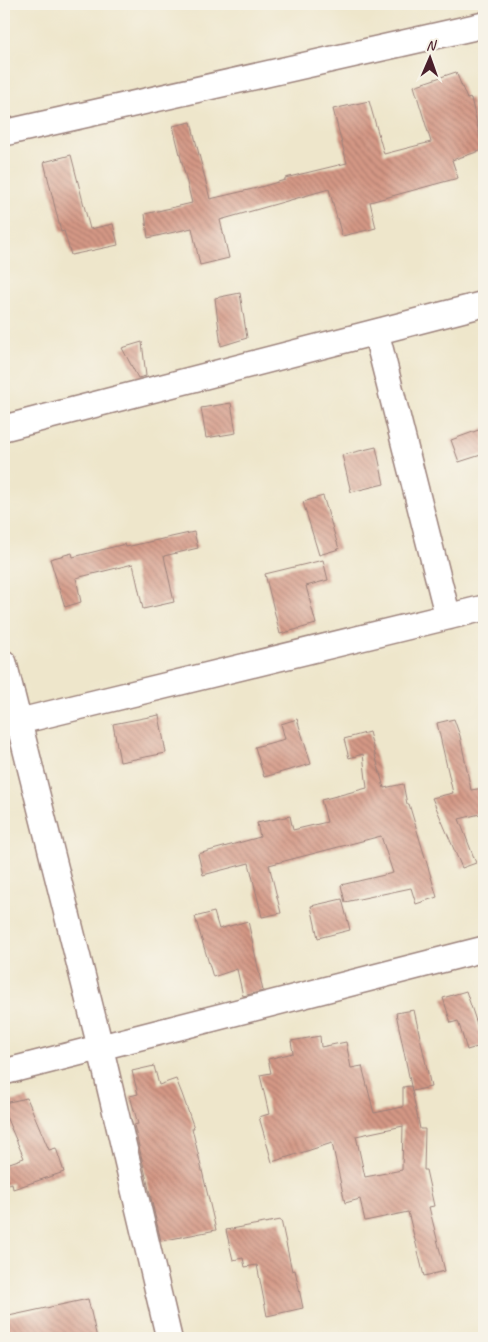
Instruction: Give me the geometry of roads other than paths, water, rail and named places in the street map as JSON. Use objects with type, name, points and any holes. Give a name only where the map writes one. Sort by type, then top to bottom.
[{"type":"street","points":[[4,133],[484,25]]},
{"type":"street","points":[[4,428],[484,304]]},
{"type":"street","points":[[376,332],[448,617]]},
{"type":"street","points":[[11,723],[484,608]]},
{"type":"street","points":[[4,663],[11,723],[100,1046],[169,1338]]},
{"type":"street","points":[[4,1072],[484,949]]}]
